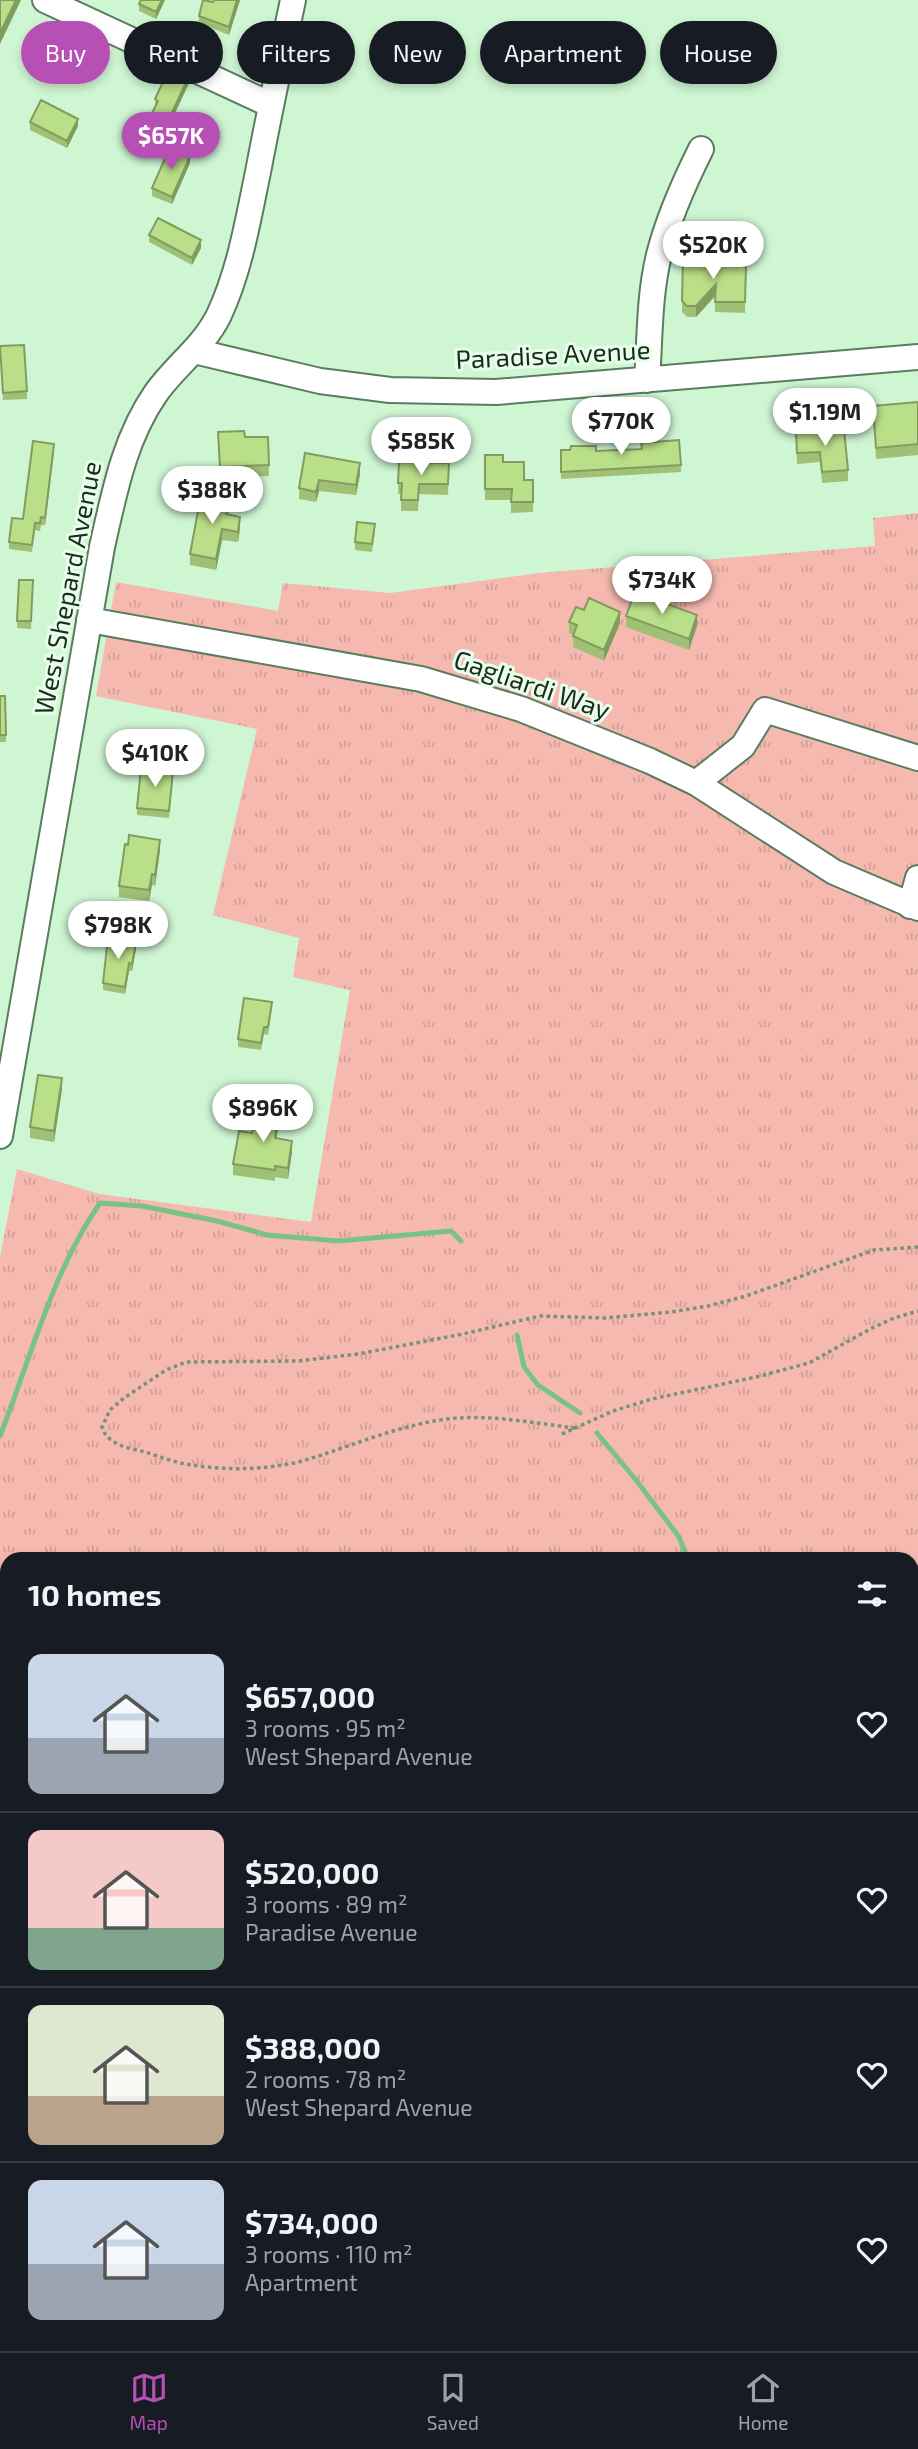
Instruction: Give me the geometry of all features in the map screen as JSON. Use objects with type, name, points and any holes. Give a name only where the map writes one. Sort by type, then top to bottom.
[{"type":"street","points":[[45,0],[271,105]]},
{"type":"street","name":"West Shepard Avenue","points":[[0,1136],[112,500],[122,462],[135,429],[160,387],[194,351],[218,318],[231,286],[249,215],[293,0]]},
{"type":"street","points":[[647,380],[659,256],[684,184],[701,149]]},
{"type":"street","name":"Paradise Avenue","points":[[194,351],[320,382],[390,390],[496,392],[918,357]]},
{"type":"street","name":"Gagliardi Way","points":[[89,620],[421,679],[521,709],[650,761],[696,783],[834,872],[914,907]]},
{"type":"street","points":[[696,783],[743,746],[765,710],[918,758]]},
{"type":"street","points":[[914,907],[918,878]]},
{"type":"path","points":[[575,1428],[490,1417],[444,1419],[407,1427],[306,1460],[240,1468],[189,1465],[123,1446],[109,1440],[102,1427],[110,1410],[124,1398],[166,1370],[186,1362],[298,1361],[463,1334],[540,1316],[604,1318],[671,1312],[746,1296],[874,1250],[918,1248]]},
{"type":"path","points":[[562,1434],[613,1411],[652,1399],[809,1363],[872,1328],[918,1311]]},
{"type":"green space","points":[[918,513],[918,1552],[0,1552],[0,1257],[17,1169],[99,1194],[311,1222],[350,990],[293,977],[299,938],[213,915],[257,729],[96,696],[116,582],[278,611],[283,583],[390,593],[539,573],[875,546],[873,518]]},
{"type":"building","points":[[0,0],[16,0],[0,33]]},
{"type":"building","points":[[141,0],[162,0],[156,12],[139,4]]},
{"type":"building","points":[[203,0],[237,0],[229,27],[223,25],[223,21],[213,21],[199,16]]},
{"type":"building","points":[[162,84],[185,84],[168,121],[152,113],[158,101],[155,99]]},
{"type":"building","points":[[41,100],[78,119],[67,141],[30,122]]},
{"type":"building","points":[[170,147],[190,156],[172,197],[152,188]]},
{"type":"building","points":[[158,218],[201,240],[192,258],[149,235]]},
{"type":"building","points":[[683,258],[732,259],[731,265],[746,266],[745,302],[715,302],[716,284],[696,306],[687,306],[682,301]]},
{"type":"building","points":[[24,345],[27,391],[3,393],[0,346]]},
{"type":"building","points":[[918,402],[918,444],[876,448],[873,406]]},
{"type":"building","points":[[844,429],[848,470],[822,472],[820,452],[797,453],[796,433]]},
{"type":"building","points":[[244,431],[245,437],[268,437],[269,465],[220,467],[218,432]]},
{"type":"building","points":[[679,440],[681,465],[561,472],[561,450],[570,450],[571,446],[596,446],[596,451],[642,449],[641,443]]},
{"type":"building","points":[[33,441],[54,444],[45,518],[41,517],[40,523],[35,523],[32,545],[9,542],[12,518],[23,519]]},
{"type":"building","points":[[305,453],[360,463],[356,485],[319,480],[316,492],[299,488]]},
{"type":"building","points":[[485,455],[503,455],[503,462],[524,462],[524,480],[533,480],[533,502],[511,502],[512,489],[485,489]]},
{"type":"building","points":[[399,462],[449,463],[448,484],[419,484],[418,500],[401,500],[402,483],[398,483]]},
{"type":"building","points":[[201,495],[229,500],[226,514],[240,517],[238,532],[222,529],[216,559],[190,554]]},
{"type":"building","points":[[357,522],[375,524],[372,544],[355,542]]},
{"type":"building","points":[[19,580],[33,580],[31,621],[17,621]]},
{"type":"building","points":[[635,592],[697,615],[689,639],[626,616]]},
{"type":"building","points":[[589,598],[620,612],[604,650],[573,636],[577,625],[569,622],[576,607],[584,610]]},
{"type":"building","points":[[0,696],[5,696],[6,735],[0,735]]},
{"type":"building","points":[[141,768],[173,771],[169,811],[137,808]]},
{"type":"building","points":[[129,835],[160,840],[155,875],[152,874],[149,890],[119,886],[125,844],[128,845]]},
{"type":"building","points":[[108,937],[136,942],[125,987],[103,983]]},
{"type":"building","points":[[244,998],[272,1002],[268,1027],[264,1027],[261,1043],[238,1039]]},
{"type":"building","points":[[38,1075],[62,1078],[54,1131],[30,1127]]},
{"type":"building","points":[[256,1108],[279,1111],[275,1138],[292,1141],[288,1168],[275,1166],[275,1170],[233,1164],[239,1131],[252,1133]]},
{"type":"waterway","points":[[0,1436],[56,1286],[83,1229],[100,1203],[142,1206],[217,1221],[267,1235],[338,1241],[451,1231],[461,1241]]},
{"type":"waterway","points":[[517,1335],[524,1367],[538,1385],[580,1413]]},
{"type":"waterway","points":[[597,1433],[679,1537],[685,1552]]}]
